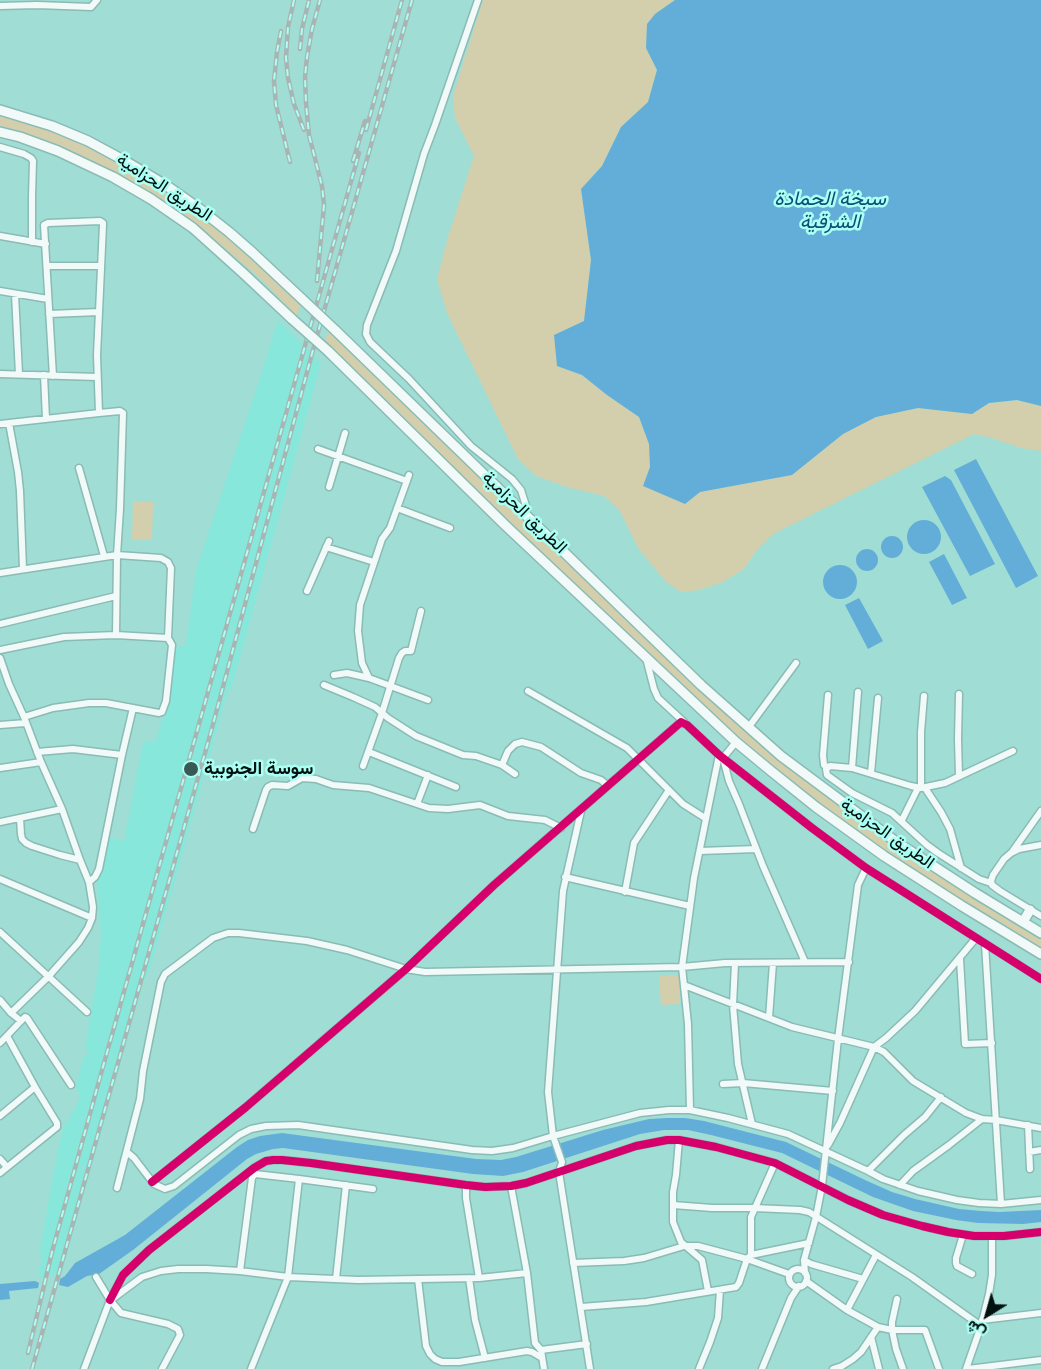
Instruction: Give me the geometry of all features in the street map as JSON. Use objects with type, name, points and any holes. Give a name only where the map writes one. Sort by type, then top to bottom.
[{"type":"highway","name":"الطريق الحزامية","points":[[0,110],[52,126],[88,141],[167,186],[229,232],[335,330],[748,728],[862,817],[952,878],[1041,933]]},
{"type":"highway","name":"الطريق الحزامية","points":[[0,132],[20,137],[76,159],[113,177],[194,228],[328,351],[505,525],[736,742],[816,807],[884,856],[1041,954]]},
{"type":"highway","points":[[1023,922],[1030,910]]},
{"type":"street","points":[[0,6],[91,7],[97,0]]},
{"type":"street","points":[[478,0],[424,154],[396,252],[366,334],[370,342],[409,379],[471,446],[512,479],[521,490],[525,501],[527,509],[524,513]]},
{"type":"street","points":[[0,147],[24,154],[33,161],[32,242]]},
{"type":"street","points":[[52,376],[45,225],[100,221],[103,225],[97,377],[99,413]]},
{"type":"street","points":[[0,236],[46,244]]},
{"type":"street","points":[[47,266],[101,266]]},
{"type":"street","points":[[0,291],[48,299]]},
{"type":"street","points":[[15,294],[19,375]]},
{"type":"street","points":[[49,314],[99,312]]},
{"type":"street","points":[[0,374],[97,377]]},
{"type":"street","points":[[45,375],[46,419]]},
{"type":"street","points":[[0,424],[120,411],[124,415],[117,555],[116,635]]},
{"type":"street","points":[[9,423],[20,491],[23,569]]},
{"type":"street","points":[[328,487],[345,433]]},
{"type":"street","points":[[318,449],[408,478],[390,528],[382,538],[360,605],[358,631],[362,663],[369,678]]},
{"type":"street","points":[[79,468],[104,556]]},
{"type":"street","points":[[397,508],[450,528]]},
{"type":"street","points":[[307,591],[327,544],[374,562]]},
{"type":"street","points":[[0,573],[104,556],[117,555],[166,560],[171,568],[168,638],[172,645],[164,711],[159,713],[106,703],[89,703],[53,708],[25,720],[0,726]]},
{"type":"street","points":[[0,624],[116,596]]},
{"type":"street","points":[[363,766],[399,658],[405,651],[411,651],[421,611]]},
{"type":"street","points":[[0,650],[64,637],[116,635],[168,638]]},
{"type":"street","points":[[645,657],[658,698],[721,757],[866,868],[1041,979]]},
{"type":"street","points":[[0,658],[62,809],[89,882],[93,907],[92,918],[79,942],[48,977],[11,1013]]},
{"type":"street","points":[[748,728],[796,663]]},
{"type":"street","points":[[334,675],[347,674],[369,678],[428,700]]},
{"type":"street","points":[[324,685],[375,707],[416,736],[463,755],[476,756],[502,765],[515,774]]},
{"type":"street","points":[[528,691],[627,748],[683,804],[705,818]]},
{"type":"street","points":[[852,768],[858,692]]},
{"type":"street","points":[[959,694],[959,776]]},
{"type":"street","points":[[827,767],[824,765],[823,755],[828,695]]},
{"type":"street","points":[[902,820],[921,788],[921,732],[924,696]]},
{"type":"street","points":[[871,773],[878,698]]},
{"type":"street","points":[[89,882],[99,869],[133,708]]},
{"type":"street","points":[[152,1182],[246,1107],[406,969],[494,885],[676,726],[681,722],[684,723]]},
{"type":"street","points":[[502,765],[508,751],[515,744],[522,742],[541,747],[581,773],[601,780],[608,786]]},
{"type":"street","points":[[690,1110],[688,1024],[682,967],[705,818],[721,757],[736,742]]},
{"type":"street","points":[[37,752],[73,749],[122,755]]},
{"type":"street","points":[[827,767],[834,765],[852,768],[921,788],[945,783],[1013,751]]},
{"type":"street","points":[[369,752],[456,787]]},
{"type":"street","points":[[721,757],[756,849],[805,962]]},
{"type":"street","points":[[0,768],[41,762]]},
{"type":"street","points":[[827,767],[825,772],[827,775],[849,791],[885,808],[902,820],[927,845],[1041,916]]},
{"type":"street","points":[[417,804],[428,776]]},
{"type":"street","points":[[253,829],[268,787],[288,786],[302,778],[333,785],[369,788],[429,808],[448,809],[480,805],[508,816],[545,820],[561,828]]},
{"type":"street","points":[[921,788],[938,806],[950,829],[961,868]]},
{"type":"street","points":[[625,892],[634,843],[669,790]]},
{"type":"street","points":[[0,822],[62,809]]},
{"type":"street","points":[[581,811],[565,877],[548,1092],[553,1136],[562,1162],[560,1172],[590,1369]]},
{"type":"street","points":[[991,883],[993,875],[1004,859],[1011,853],[1041,811]]},
{"type":"street","points":[[20,818],[22,840],[26,843],[42,850],[80,860]]},
{"type":"street","points":[[1011,853],[1041,845]]},
{"type":"street","points":[[699,851],[756,849]]},
{"type":"street","points":[[762,1369],[791,1298],[806,1277],[804,1260],[822,1186],[858,885],[866,868]]},
{"type":"street","points":[[565,877],[690,906]]},
{"type":"street","points":[[0,879],[92,918]]},
{"type":"street","points":[[0,932],[87,1012]]},
{"type":"street","points":[[117,1188],[140,1099],[143,1071],[161,982],[165,974],[213,938],[228,933],[292,939],[347,950],[406,969],[425,972],[849,962]]},
{"type":"street","points":[[826,1153],[874,1047],[915,1011],[976,938]]},
{"type":"street","points":[[985,944],[1001,1204]]},
{"type":"street","points":[[960,958],[965,1044],[992,1043]]},
{"type":"street","points":[[735,963],[733,1005],[738,1064],[752,1124]]},
{"type":"street","points":[[769,1018],[773,963]]},
{"type":"street","points":[[684,985],[792,1027],[874,1047],[884,1052],[913,1081],[966,1113],[982,1119],[1041,1128]]},
{"type":"street","points":[[0,1000],[21,1021]]},
{"type":"street","points":[[0,1043],[24,1018],[27,1018],[71,1085]]},
{"type":"street","points":[[0,1173],[57,1127],[57,1123],[7,1036]]},
{"type":"street","points":[[723,1084],[743,1083],[833,1091]]},
{"type":"street","points":[[0,1116],[35,1087]]},
{"type":"street","points":[[868,1171],[924,1117],[941,1097]]},
{"type":"street","points":[[127,1152],[135,1158],[152,1182],[161,1188],[170,1189],[239,1135],[266,1126],[298,1125],[492,1151],[513,1148],[640,1113],[690,1110],[788,1134],[883,1179],[918,1191],[957,1200],[1001,1204],[1041,1200]]},
{"type":"street","points":[[900,1185],[913,1171],[982,1119]]},
{"type":"street","points":[[1028,1125],[1030,1168]]},
{"type":"street","points":[[678,1140],[673,1205],[674,1225],[684,1246],[702,1260],[708,1292]]},
{"type":"street","points":[[84,1369],[110,1300],[123,1275],[149,1250],[266,1161],[282,1160],[485,1187],[511,1186],[636,1146],[678,1140],[716,1147],[775,1163],[883,1215],[939,1230],[992,1236],[1041,1232]]},
{"type":"street","points":[[1029,1152],[1041,1150]]},
{"type":"street","points":[[0,1160],[7,1167]]},
{"type":"street","points":[[580,1307],[646,1302],[736,1287],[749,1257],[751,1218],[754,1208],[775,1163]]},
{"type":"street","points":[[240,1271],[255,1174],[374,1190]]},
{"type":"street","points":[[251,1369],[288,1277],[299,1179]]},
{"type":"street","points":[[336,1279],[346,1185]]},
{"type":"street","points":[[466,1185],[465,1198],[479,1278]]},
{"type":"street","points":[[511,1186],[527,1273],[535,1343],[541,1350],[544,1369]]},
{"type":"street","points":[[673,1205],[809,1212],[912,1276],[981,1323],[1041,1313]]},
{"type":"street","points":[[963,1234],[956,1263],[957,1266],[972,1274]]},
{"type":"street","points":[[992,1236],[990,1285],[967,1369],[1041,1360]]},
{"type":"street","points":[[749,1257],[809,1243]]},
{"type":"street","points":[[573,1263],[634,1260],[684,1246],[698,1246],[749,1257],[792,1272],[799,1269],[847,1310],[878,1327],[892,1330],[925,1330],[939,1369]]},
{"type":"street","points":[[847,1310],[876,1255]]},
{"type":"street","points":[[791,1298],[789,1279],[792,1272],[804,1260]]},
{"type":"street","points":[[804,1260],[863,1279]]},
{"type":"street","points":[[131,1268],[142,1277]]},
{"type":"street","points":[[110,1300],[142,1277],[178,1269],[240,1271],[288,1277],[336,1279],[479,1278],[527,1273]]},
{"type":"street","points":[[96,1277],[121,1313],[168,1324],[178,1329],[180,1335],[162,1369]]},
{"type":"street","points":[[469,1278],[475,1320],[485,1358]]},
{"type":"street","points":[[418,1279],[426,1346],[435,1359],[451,1363],[527,1351],[542,1358]]},
{"type":"street","points":[[791,1284],[799,1287]]},
{"type":"street","points":[[699,1369],[718,1318],[720,1290]]},
{"type":"street","points":[[897,1299],[892,1330],[903,1369]]},
{"type":"street","points":[[833,1369],[842,1366],[861,1352],[878,1327]]},
{"type":"street","points":[[872,1337],[879,1369]]},
{"type":"street","points":[[541,1350],[587,1344]]},
{"type":"street","points":[[853,1359],[855,1369]]},
{"type":"shaded area","points":[[483,0],[675,0],[655,14],[646,48],[657,70],[648,102],[621,127],[602,166],[581,189],[591,260],[584,321],[557,366],[582,375],[639,417],[649,444],[650,467],[685,504],[700,492],[792,475],[843,434],[876,417],[918,408],[972,414],[989,403],[1017,400],[1041,406],[1041,451],[1021,448],[974,434],[773,534],[757,550],[744,569],[723,582],[699,590],[681,592],[666,582],[638,548],[620,511],[604,496],[567,487],[536,476],[518,459],[447,313],[437,279],[474,156],[455,118],[453,96]]},
{"type":"shaded area","points":[[0,114],[45,127],[93,148],[150,179],[192,207],[230,238],[301,304],[297,316],[261,279],[190,220],[154,196],[91,160],[17,130],[0,126]]},
{"type":"shaded area","points":[[278,320],[321,363],[231,690],[228,690],[62,1273],[38,1278],[42,1257],[40,1250],[57,1154],[63,1129],[80,1099],[76,1086],[83,1058],[89,1053],[85,1048],[99,966],[101,936],[97,881],[107,835],[124,842],[143,742],[155,742],[165,712],[174,649],[186,645],[196,571]]},
{"type":"shaded area","points":[[329,331],[733,720],[820,791],[887,840],[1041,938],[1041,951],[881,850],[813,800],[726,728],[504,517],[325,340]]},
{"type":"shaded area","points":[[133,501],[153,502],[152,540],[132,539]]},
{"type":"shaded area","points":[[679,975],[680,1004],[661,1005],[659,976]]},
{"type":"water","name":"سبخة الحمادة الشرقية","points":[[675,0],[1041,0],[1041,406],[1017,400],[989,403],[972,414],[918,408],[876,417],[843,434],[792,475],[700,492],[685,504],[643,486],[650,467],[649,444],[639,417],[582,375],[557,366],[554,335],[584,321],[591,260],[581,189],[602,166],[621,127],[648,102],[657,70],[646,48],[647,24],[655,14]]},
{"type":"water","points":[[976,459],[1038,576],[1016,588],[954,470]]},
{"type":"water","points":[[945,476],[951,480],[995,564],[970,576],[922,487]]},
{"type":"water","points":[[924,520],[936,525],[941,537],[936,549],[924,554],[912,549],[907,537],[912,525]]},
{"type":"water","points":[[892,536],[900,539],[903,547],[900,555],[892,558],[884,555],[881,547],[884,539]]},
{"type":"water","points":[[867,549],[875,552],[878,560],[875,568],[867,571],[859,568],[856,560],[859,552]]},
{"type":"water","points":[[944,554],[967,598],[952,605],[929,562]]},
{"type":"water","points":[[840,565],[852,570],[857,582],[852,594],[840,599],[828,594],[823,582],[828,570]]},
{"type":"water","points":[[859,598],[883,641],[868,649],[845,605]]},
{"type":"water","points":[[649,1119],[704,1121],[786,1142],[892,1192],[915,1199],[959,1209],[981,1211],[1041,1210],[1041,1222],[978,1223],[913,1211],[873,1197],[782,1153],[688,1130],[664,1130],[640,1134],[523,1172],[503,1176],[473,1174],[283,1148],[256,1154],[247,1159],[133,1250],[99,1274],[87,1276],[68,1287],[59,1285],[60,1279],[75,1263],[125,1235],[237,1147],[260,1136],[282,1133],[476,1159],[501,1160],[603,1130]]},
{"type":"water","points":[[35,1281],[39,1283],[38,1288],[9,1291],[10,1299],[0,1300],[0,1284]]},
{"type":"railway","points":[[294,0],[288,27],[286,58],[294,104],[304,130]]},
{"type":"railway","points":[[300,49],[309,0]]},
{"type":"railway","points":[[317,281],[324,205],[322,186],[309,135],[305,77],[312,29],[320,0]]},
{"type":"railway","points":[[366,130],[402,0]]},
{"type":"railway","points":[[32,1369],[212,728],[313,350],[412,0]]},
{"type":"railway","points":[[281,31],[274,81],[276,105],[290,162]]},
{"type":"railway","points":[[353,161],[365,121]]},
{"type":"railway","points":[[28,1353],[52,1252],[99,1081],[359,153]]},
{"type":"cycle path","points":[[152,1182],[246,1107],[406,969],[494,885],[681,722],[719,755],[866,868],[1041,979]]},
{"type":"cycle path","points":[[110,1300],[123,1275],[149,1250],[254,1168],[273,1160],[311,1163],[466,1185],[511,1186],[636,1146],[679,1140],[716,1147],[775,1163],[848,1200],[883,1215],[922,1226],[974,1236],[1041,1232]]},
{"type":"place","name":"سوسة الجنوبية","points":[[191,769]]}]
